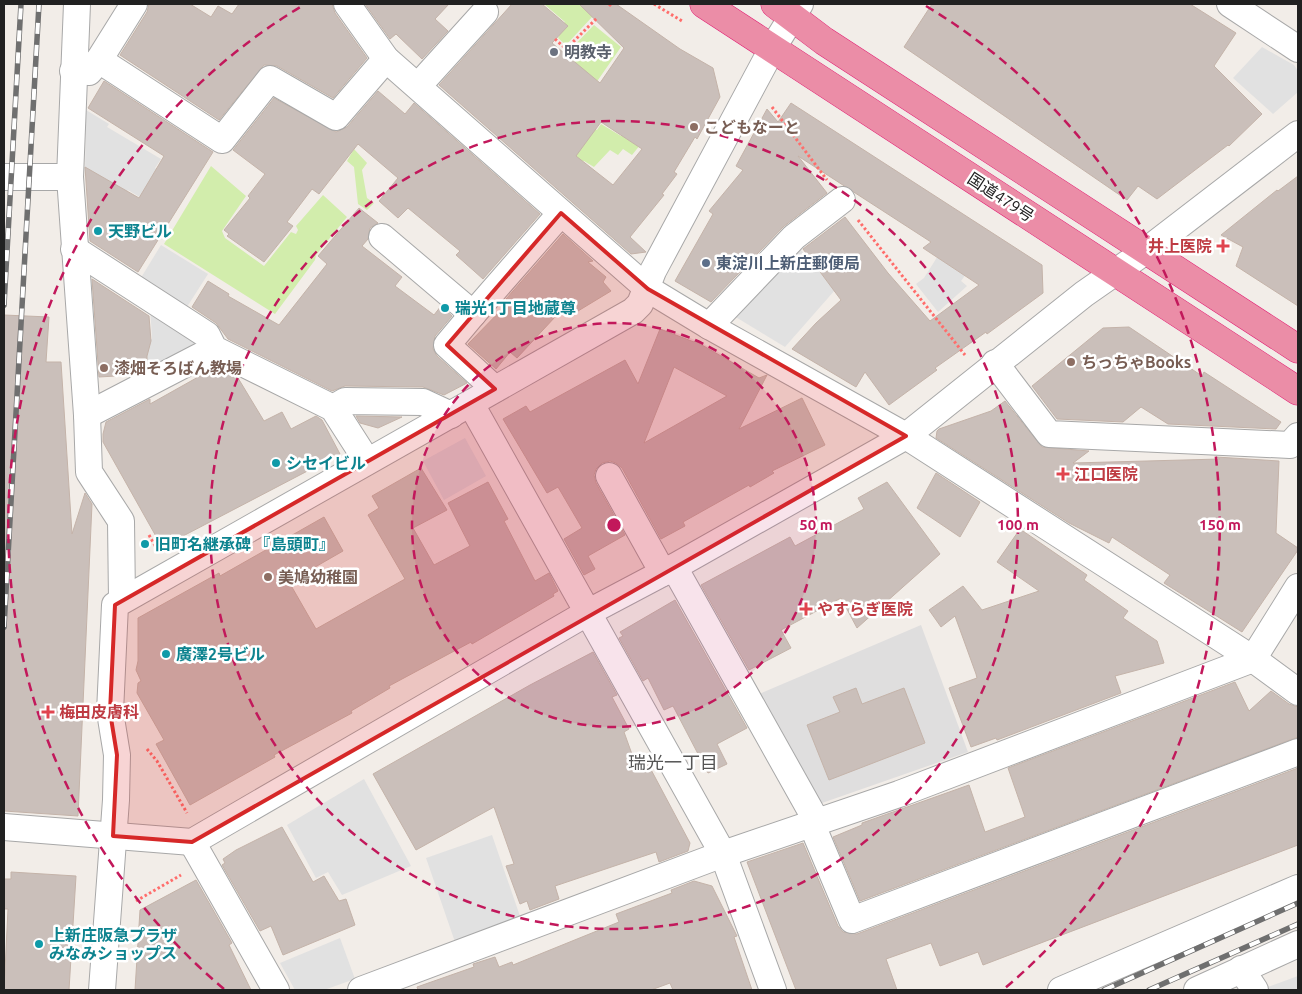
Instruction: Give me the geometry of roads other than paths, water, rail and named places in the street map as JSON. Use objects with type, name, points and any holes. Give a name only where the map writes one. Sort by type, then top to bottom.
[{"type":"highway","name":"国道479号","points":[[704,4],[1298,391]]},
{"type":"highway","name":"国道479号","points":[[789,8],[1007,161],[1298,349]]},
{"type":"street","points":[[77,4],[70,177],[87,415],[89,472],[121,522],[122,600]]},
{"type":"street","points":[[73,71],[89,72],[99,60],[134,4]]},
{"type":"street","points":[[347,4],[386,59],[648,289],[709,326],[906,436],[1253,659],[1298,692]]},
{"type":"street","points":[[1230,4],[1298,50]]},
{"type":"street","points":[[102,990],[117,755],[110,712],[115,605],[633,311],[640,304],[648,289],[654,271],[772,49],[789,8]]},
{"type":"street","points":[[418,86],[484,12]]},
{"type":"street","points":[[99,60],[222,140],[270,79],[336,117],[386,59]]},
{"type":"street","points":[[4,827],[113,836],[191,830],[669,570],[906,436],[995,363],[1298,134]]},
{"type":"street","points":[[4,177],[70,177]]},
{"type":"street","points":[[709,326],[794,237],[842,200]]},
{"type":"street","points":[[495,389],[447,345],[561,213]]},
{"type":"street","points":[[382,237],[473,314]]},
{"type":"street","points":[[74,249],[207,335],[214,349],[333,408],[367,461]]},
{"type":"street","points":[[87,415],[214,349]]},
{"type":"street","points":[[995,363],[1049,434],[1290,445],[1298,436]]},
{"type":"street","points":[[333,408],[345,401],[423,402],[461,409],[587,613],[723,854],[773,990]]},
{"type":"street","points":[[610,476],[669,570],[817,822],[815,832],[852,920],[1298,752]]},
{"type":"street","points":[[361,990],[723,854],[899,794],[1253,659],[1298,587]]},
{"type":"street","points":[[191,830],[276,990]]},
{"type":"street","points":[[1061,990],[1094,983],[1298,888]]},
{"type":"street","points":[[1197,990],[1248,980],[1298,944]]},
{"type":"railway","points":[[4,305],[21,4]]},
{"type":"railway","points":[[4,627],[39,4]]},
{"type":"railway","points":[[1104,990],[1298,903]]},
{"type":"railway","points":[[1149,990],[1298,924]]},
{"type":"place","name":"明教寺","points":[[554,52]]},
{"type":"place","name":"こどもなーと","points":[[694,127]]},
{"type":"place","name":"天野ビル","points":[[98,231]]},
{"type":"place","name":"井上医院","points":[[1223,246]]},
{"type":"place","name":"東淀川上新庄郵便局","points":[[706,263]]},
{"type":"place","name":"瑞光1丁目地蔵尊","points":[[445,308]]},
{"type":"place","name":"ちっちゃBooks","points":[[1071,362]]},
{"type":"place","name":"漆畑そろばん教場","points":[[104,368]]},
{"type":"place","name":"シセイビル","points":[[276,463]]},
{"type":"place","name":"江口医院","points":[[1063,474]]},
{"type":"place","name":"旧町名継承碑 『島頭町』","points":[[145,544]]},
{"type":"place","name":"美鳩幼稚園","points":[[268,577]]},
{"type":"place","name":"やすらぎ医院","points":[[806,609]]},
{"type":"place","name":"廣澤2号ビル","points":[[166,654]]},
{"type":"place","name":"梅田皮膚科","points":[[48,712]]},
{"type":"place","name":"上新庄阪急プラザ みなみショップス","points":[[39,944]]},
{"type":"district","name":"瑞光一丁目","points":[[673,762]]}]
